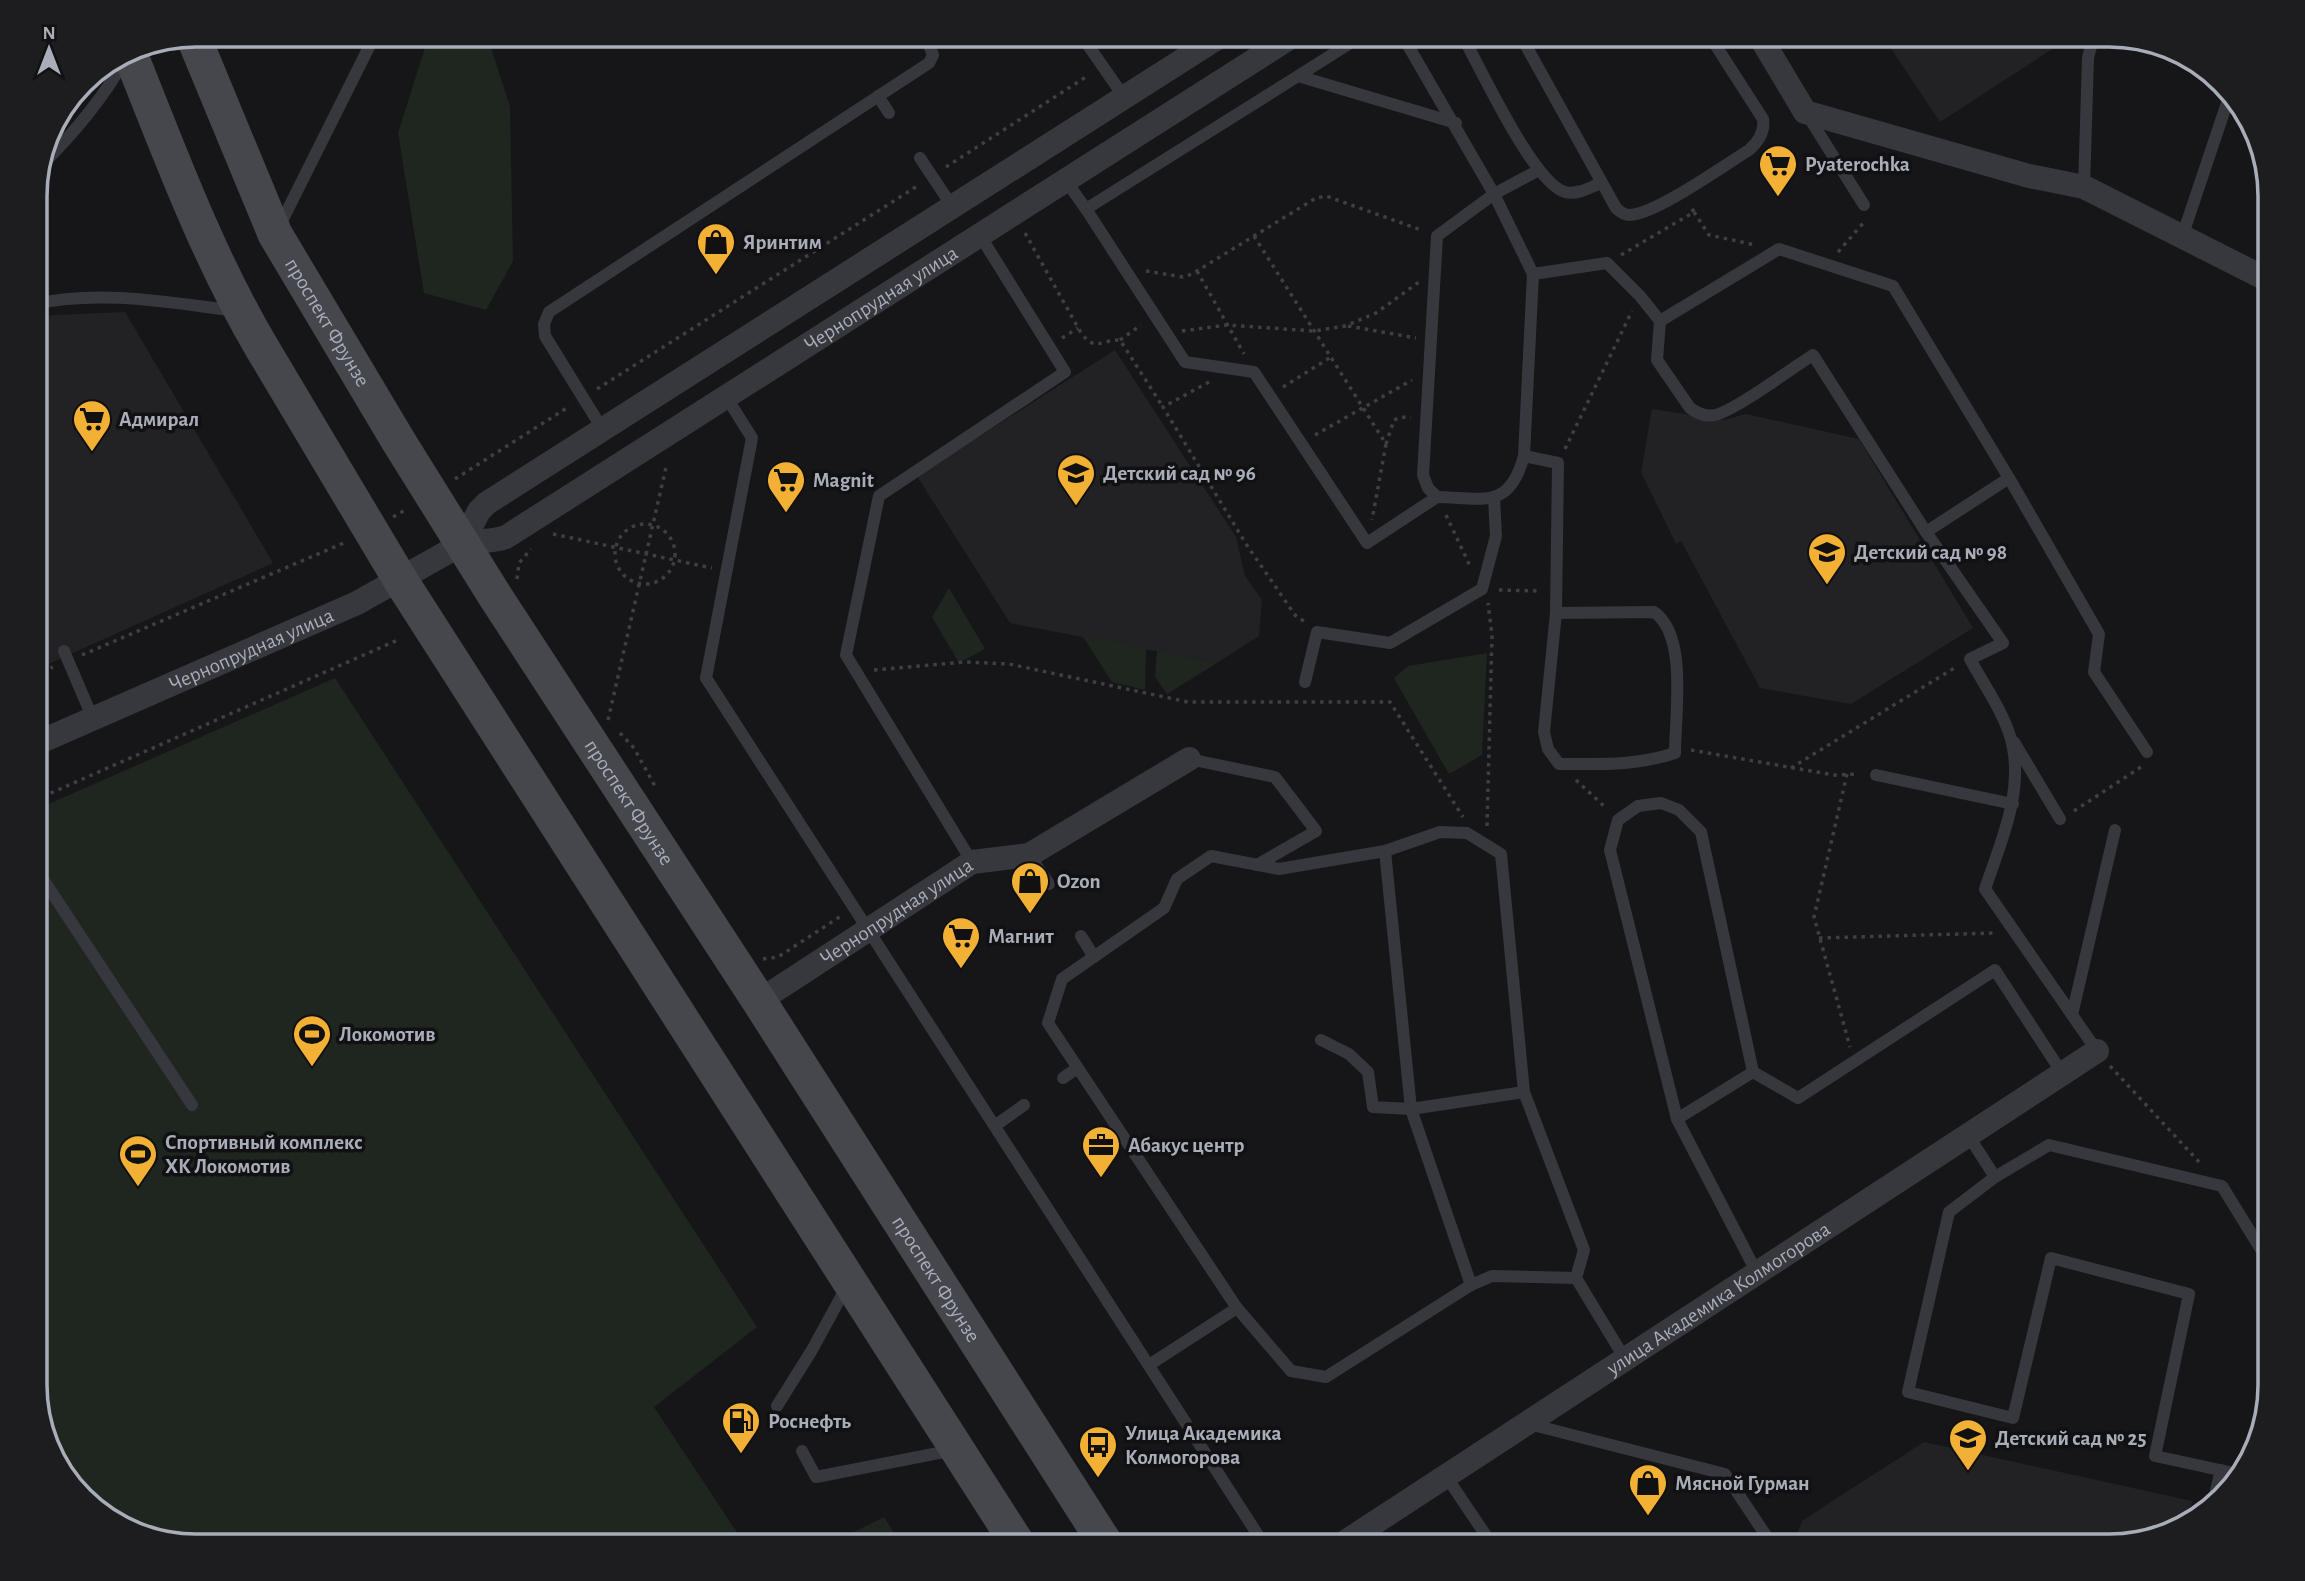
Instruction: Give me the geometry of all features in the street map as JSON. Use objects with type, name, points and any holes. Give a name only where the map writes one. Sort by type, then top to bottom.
[{"type":"main road","name":"проспект Фрунзе","points":[[198,48],[275,234],[463,544],[1099,1534]]},
{"type":"main road","points":[[133,62],[191,203],[240,311],[401,581],[1011,1534]]},
{"type":"street","name":"Чернопрудная улица","points":[[463,544],[479,511],[487,503],[1202,47]]},
{"type":"street","name":"Чернопрудная улица","points":[[48,738],[401,581],[463,544],[472,541],[492,542],[506,537],[727,398],[987,246],[1066,181],[1275,47]]},
{"type":"street","points":[[1766,47],[1805,112],[2029,176],[2084,187],[2258,275]]},
{"type":"street","name":"Чернопрудная улица","points":[[759,1001],[972,862],[1029,855],[1189,760]]},
{"type":"street","name":"улица Академика Колмогорова","points":[[1357,1534],[2097,1051]]},
{"type":"lane","points":[[1086,209],[1343,47]]},
{"type":"lane","points":[[1066,181],[1185,362],[1254,372],[1367,543],[1437,497],[1494,498],[1509,491],[1519,476],[1524,456],[1533,274],[1494,194],[1412,47]]},
{"type":"lane","points":[[1469,47],[1537,171],[1565,192],[1577,193],[1601,183]]},
{"type":"lane","points":[[1527,47],[1616,208],[1632,215],[1682,192],[1757,143],[1765,127],[1763,119],[1717,47]]},
{"type":"lane","points":[[2084,187],[2088,58],[2091,47]]},
{"type":"lane","points":[[275,234],[369,48]]},
{"type":"lane","points":[[603,430],[545,336],[544,324],[549,312],[929,62],[933,55],[930,48]]},
{"type":"lane","points":[[1090,48],[1124,97]]},
{"type":"lane","points":[[53,155],[80,128],[119,69]]},
{"type":"lane","points":[[1298,76],[1455,123]]},
{"type":"lane","points":[[878,96],[889,113]]},
{"type":"lane","points":[[2182,237],[2226,105]]},
{"type":"lane","points":[[1805,112],[1864,205]]},
{"type":"lane","points":[[920,158],[953,206]]},
{"type":"lane","points":[[1437,497],[1428,488],[1423,475],[1437,236],[1494,194],[1537,171]]},
{"type":"lane","points":[[972,862],[846,654],[878,496],[1065,372],[987,246]]},
{"type":"lane","points":[[1660,321],[1779,249],[1894,286],[2099,634],[2094,672],[2147,752]]},
{"type":"lane","points":[[1533,274],[1607,263],[1640,296],[1660,321],[1657,360],[1690,408],[1707,415],[1724,411],[1813,355],[1926,532],[2003,643],[1970,659],[2010,736],[2060,819]]},
{"type":"lane","points":[[48,303],[88,298],[138,299],[240,311]]},
{"type":"lane","points":[[727,398],[752,438],[706,678],[1257,1534]]},
{"type":"lane","points":[[1524,456],[1558,463],[1556,613],[1544,732],[1548,749],[1559,764],[1619,765],[1648,762],[1675,752],[1676,658],[1665,619],[1654,612],[1556,613]]},
{"type":"lane","points":[[1926,532],[2009,478]]},
{"type":"lane","points":[[1305,682],[1317,632],[1381,644],[1390,643],[1482,589],[1496,536],[1494,498]]},
{"type":"lane","points":[[64,651],[93,719]]},
{"type":"lane","points":[[2010,736],[2015,769],[2013,804],[1985,890],[2097,1051]]},
{"type":"lane","points":[[1189,760],[1275,776],[1317,831],[1257,865]]},
{"type":"lane","points":[[1876,775],[2013,804]]},
{"type":"lane","points":[[1757,1273],[1677,1119],[1609,850],[1618,820],[1638,806],[1661,803],[1679,810],[1701,832],[1753,1072],[1798,1098],[1996,970],[2062,1073]]},
{"type":"lane","points":[[2072,1014],[2115,830]]},
{"type":"lane","points":[[1576,1278],[1492,1276],[1471,1285],[1326,1377],[1291,1371],[1237,1308],[1048,1023],[1062,979],[1164,908],[1177,879],[1211,856],[1279,869],[1385,851],[1440,832],[1468,833],[1501,854],[1524,1092],[1584,1250],[1576,1278],[1625,1359]]},
{"type":"lane","points":[[1385,851],[1411,1109],[1471,1285]]},
{"type":"lane","points":[[1029,855],[1049,884]]},
{"type":"lane","points":[[48,887],[192,1105]]},
{"type":"lane","points":[[1081,936],[1094,957]]},
{"type":"lane","points":[[1321,1040],[1349,1054],[1368,1072],[1373,1107],[1411,1109],[1524,1092]]},
{"type":"lane","points":[[1063,1078],[1076,1069]]},
{"type":"lane","points":[[1677,1119],[1753,1072]]},
{"type":"lane","points":[[996,1125],[1024,1105]]},
{"type":"lane","points":[[1968,1135],[1995,1177]]},
{"type":"lane","points":[[2230,1472],[2155,1456],[2189,1294],[2051,1258],[2013,1418],[1908,1392],[1949,1213],[1995,1177],[2049,1144],[2222,1186],[2258,1244]]},
{"type":"lane","points":[[776,1406],[813,1350],[849,1280]]},
{"type":"lane","points":[[1149,1365],[1237,1308]]},
{"type":"lane","points":[[1527,1423],[1725,1474],[1760,1534]]},
{"type":"lane","points":[[802,1451],[816,1477],[957,1449]]},
{"type":"lane","points":[[2217,1487],[2221,1470]]},
{"type":"lane","points":[[1446,1476],[1485,1534]]},
{"type":"path","points":[[1682,192],[1709,235],[1779,249]]},
{"type":"path","points":[[1123,267],[1183,277],[1316,198],[1326,196],[1437,236]]},
{"type":"path","points":[[1827,265],[1865,221],[1867,214],[1864,205]]},
{"type":"path","points":[[1607,263],[1694,212]]},
{"type":"path","points":[[987,246],[1025,233],[1035,226]]},
{"type":"path","points":[[1025,233],[1089,343],[1097,345],[1120,340],[1154,316]]},
{"type":"path","points":[[1254,236],[1386,444]]},
{"type":"path","points":[[1197,271],[1254,372]]},
{"type":"path","points":[[1166,333],[1227,325],[1314,331],[1345,326],[1376,313],[1435,271]]},
{"type":"path","points":[[1558,463],[1640,296]]},
{"type":"path","points":[[1345,326],[1431,340]]},
{"type":"path","points":[[1120,340],[1246,544],[1295,615],[1317,632]]},
{"type":"path","points":[[1269,395],[1331,357]]},
{"type":"path","points":[[1163,407],[1233,369]]},
{"type":"path","points":[[1301,443],[1429,370]]},
{"type":"path","points":[[1367,543],[1386,444],[1394,420],[1401,417],[1426,420]]},
{"type":"path","points":[[656,470],[677,456]]},
{"type":"path","points":[[608,721],[667,463]]},
{"type":"path","points":[[1437,497],[1490,608],[1492,635],[1487,846]]},
{"type":"path","points":[[653,524],[668,534],[676,551],[676,560],[666,576],[658,582],[639,584],[623,574],[617,566],[615,547],[619,538],[634,526],[653,524]]},
{"type":"path","points":[[520,584],[517,577],[519,563],[531,549],[565,527]]},
{"type":"path","points":[[553,534],[727,571]]},
{"type":"path","points":[[1482,589],[1556,592]]},
{"type":"path","points":[[48,794],[400,639]]},
{"type":"path","points":[[1791,768],[1970,659]]},
{"type":"path","points":[[861,680],[876,668],[965,662],[1009,664],[1188,702],[1390,702],[1461,810],[1468,833]]},
{"type":"path","points":[[599,712],[634,748],[661,796]]},
{"type":"path","points":[[1675,752],[1692,750],[1791,768],[1876,775]]},
{"type":"path","points":[[2060,819],[2135,772],[2143,765],[2147,752]]},
{"type":"path","points":[[1559,764],[1618,820]]},
{"type":"path","points":[[1847,774],[1815,906],[1819,938],[1854,1061]]},
{"type":"path","points":[[754,956],[761,960],[778,957],[855,907]]},
{"type":"path","points":[[1819,938],[2015,933]]},
{"type":"path","points":[[2097,1051],[2225,1190]]},
{"type":"shaded area","points":[[1890,47],[2055,47],[1940,122]]},
{"type":"shaded area","points":[[425,48],[491,48],[510,107],[513,261],[486,310],[424,293],[398,133]]},
{"type":"shaded area","points":[[125,312],[273,563],[48,664],[48,316]]},
{"type":"shaded area","name":"Детский сад № 96","points":[[1115,350],[1236,537],[1245,576],[1262,600],[1259,636],[1217,663],[1010,623],[917,476]]},
{"type":"shaded area","name":"Детский сад № 98","points":[[1652,409],[1724,420],[1746,414],[1859,439],[1973,628],[1851,704],[1760,688],[1681,541],[1676,544],[1641,472]]},
{"type":"shaded area","points":[[949,588],[985,649],[959,663],[932,617]]},
{"type":"shaded area","points":[[1082,635],[1146,648],[1145,690],[1112,682]]},
{"type":"shaded area","points":[[1157,651],[1217,663],[1167,694],[1155,677]]},
{"type":"shaded area","points":[[1487,653],[1482,755],[1449,774],[1394,678],[1408,666]]},
{"type":"shaded area","name":"Локомотив","points":[[335,678],[757,1327],[654,1407],[738,1534],[196,1534],[148,1526],[113,1509],[91,1490],[78,1476],[59,1442],[52,1424],[48,1395],[48,804]]},
{"type":"shaded area","name":"Детский сад № 25","points":[[1924,1442],[2192,1501],[2191,1510],[2166,1522],[2148,1529],[2109,1534],[1797,1534],[1803,1520]]},
{"type":"shaded area","points":[[884,1517],[895,1534],[850,1534]]},
{"type":"place","name":"Pyaterochka","points":[[1778,198]]},
{"type":"place","name":"Яринтим","points":[[716,276]]},
{"type":"place","name":"Адмирал","points":[[92,453]]},
{"type":"place","name":"Детский сад № 96","points":[[1076,507]]},
{"type":"place","name":"Magnit","points":[[786,514]]},
{"type":"place","name":"Детский сад № 98","points":[[1827,586]]},
{"type":"place","name":"Ozon","points":[[1030,915]]},
{"type":"place","name":"Магнит","points":[[961,970]]},
{"type":"place","name":"Локомотив","points":[[312,1068]]},
{"type":"place","name":"Абакус центр","points":[[1101,1179]]},
{"type":"place","name":"Спортивный комплекс ХК Локомотив","points":[[138,1188]]},
{"type":"place","name":"Роснефть","points":[[741,1455]]},
{"type":"place","name":"Детский сад № 25","points":[[1968,1472]]},
{"type":"place","name":"Улица Академика Колмогорова","points":[[1098,1479]]},
{"type":"place","name":"Мясной Гурман","points":[[1648,1517]]}]
